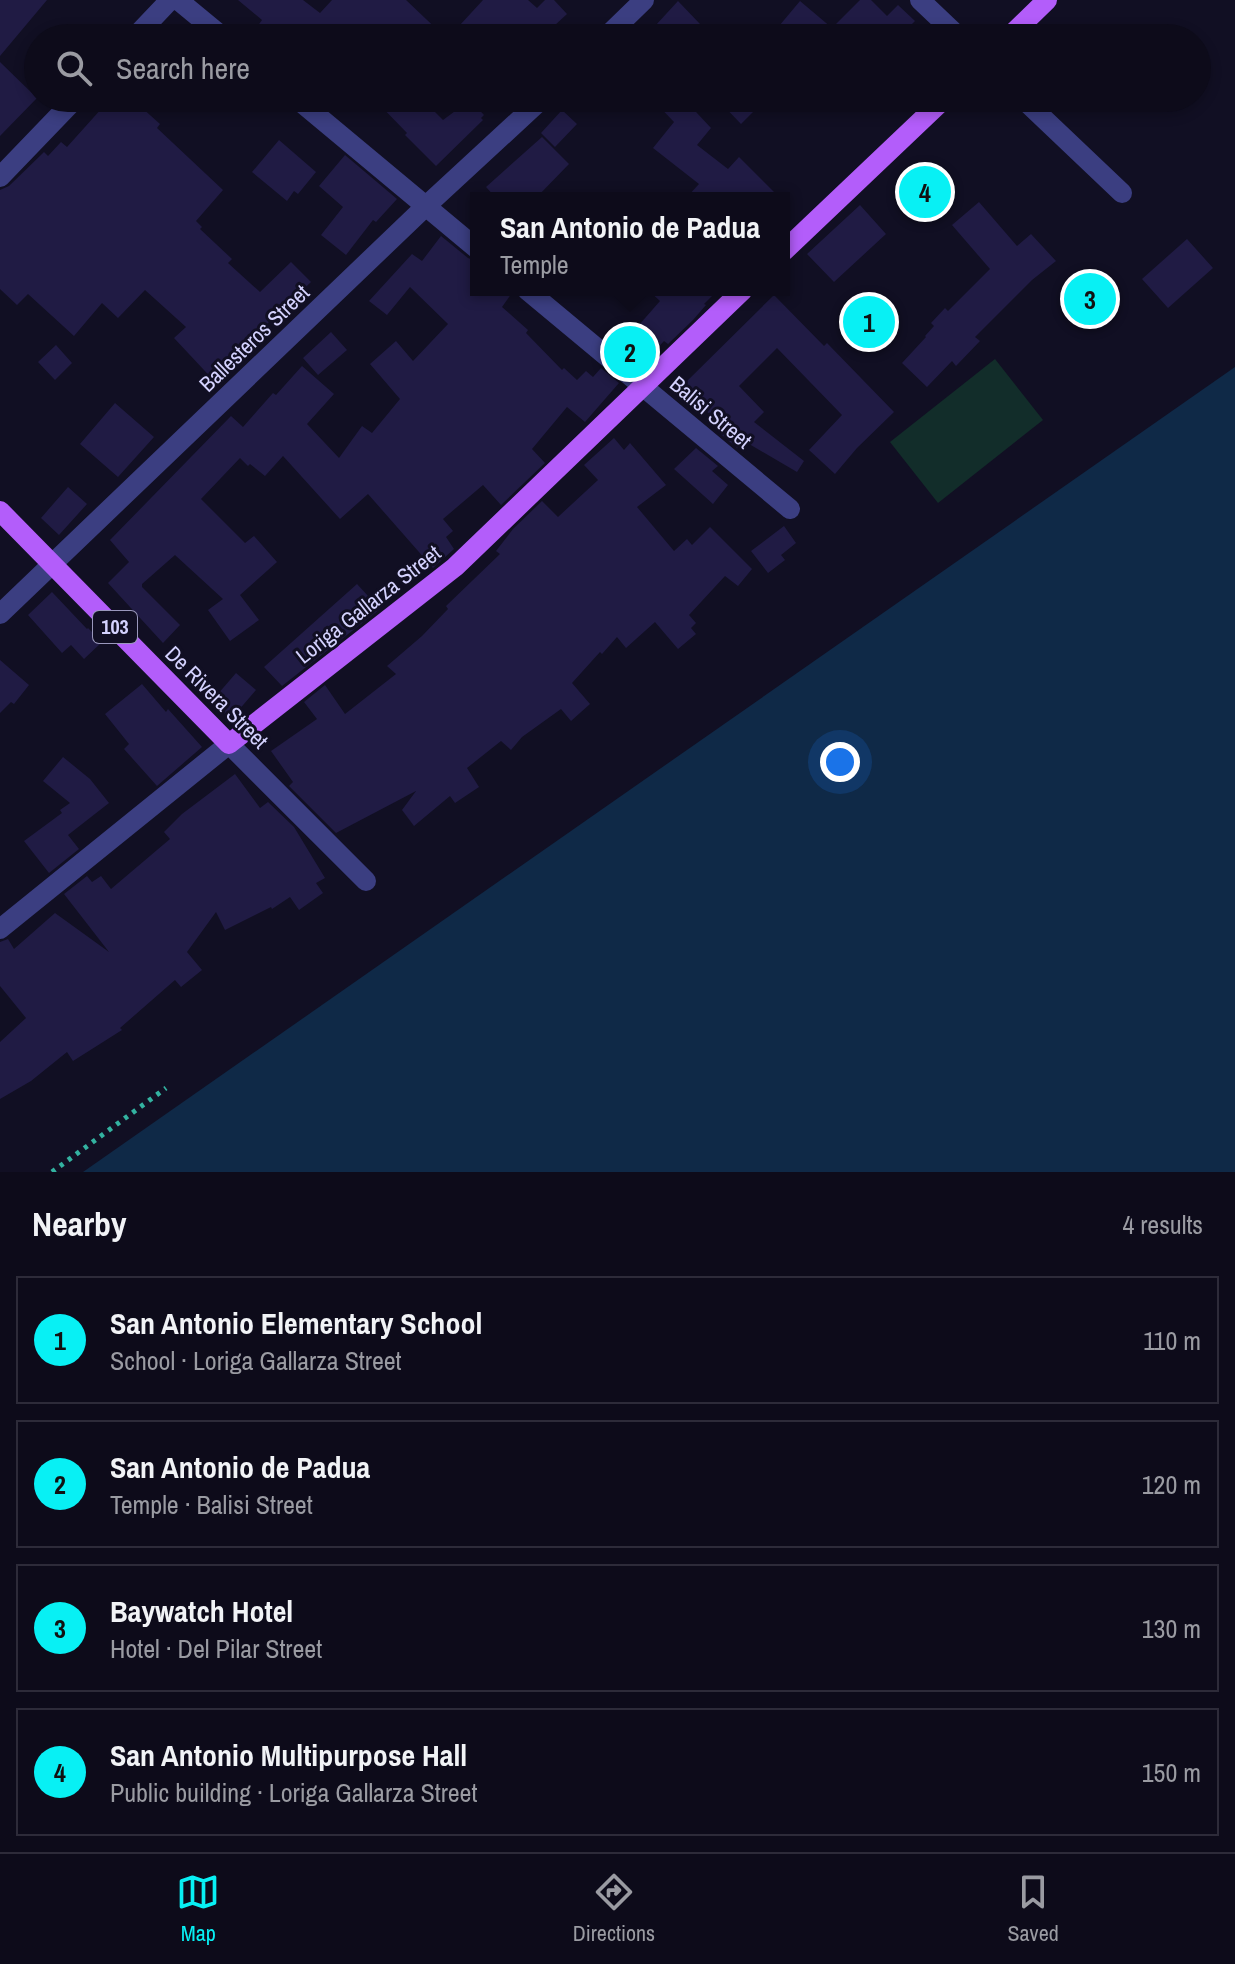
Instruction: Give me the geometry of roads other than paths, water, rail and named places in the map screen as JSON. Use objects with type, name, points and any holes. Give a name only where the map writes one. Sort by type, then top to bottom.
[{"type":"main road","points":[[1022,24],[1047,0]]},
{"type":"main road","points":[[790,245],[930,112]]},
{"type":"main road","name":"Loriga Gallarza Street","points":[[229,744],[455,567],[737,296]]},
{"type":"main road","name":"De Rivera Street","points":[[0,511],[229,744]]},
{"type":"street","points":[[147,24],[170,0]]},
{"type":"street","points":[[178,0],[207,24]]},
{"type":"street","points":[[619,24],[644,0]]},
{"type":"street","points":[[920,0],[945,24]]},
{"type":"street","points":[[0,177],[63,112]]},
{"type":"street","points":[[313,112],[470,243]]},
{"type":"street","name":"Ballesteros Street","points":[[0,614],[528,112]]},
{"type":"street","points":[[1037,112],[1122,193]]},
{"type":"street","name":"Balisi Street","points":[[534,296],[790,509]]},
{"type":"street","name":"De Rivera Street","points":[[229,744],[366,881]]},
{"type":"street","name":"Loriga Gallarza Street","points":[[0,929],[229,744]]},
{"type":"water","points":[[1235,367],[1235,1172],[83,1172]]},
{"type":"place","name":"San Antonio Multipurpose Hall","points":[[925,192]]},
{"type":"place","name":"Baywatch Hotel","points":[[1090,299]]},
{"type":"place","name":"San Antonio Elementary School","points":[[869,322]]},
{"type":"place","name":"San Antonio de Padua","points":[[630,352]]}]
